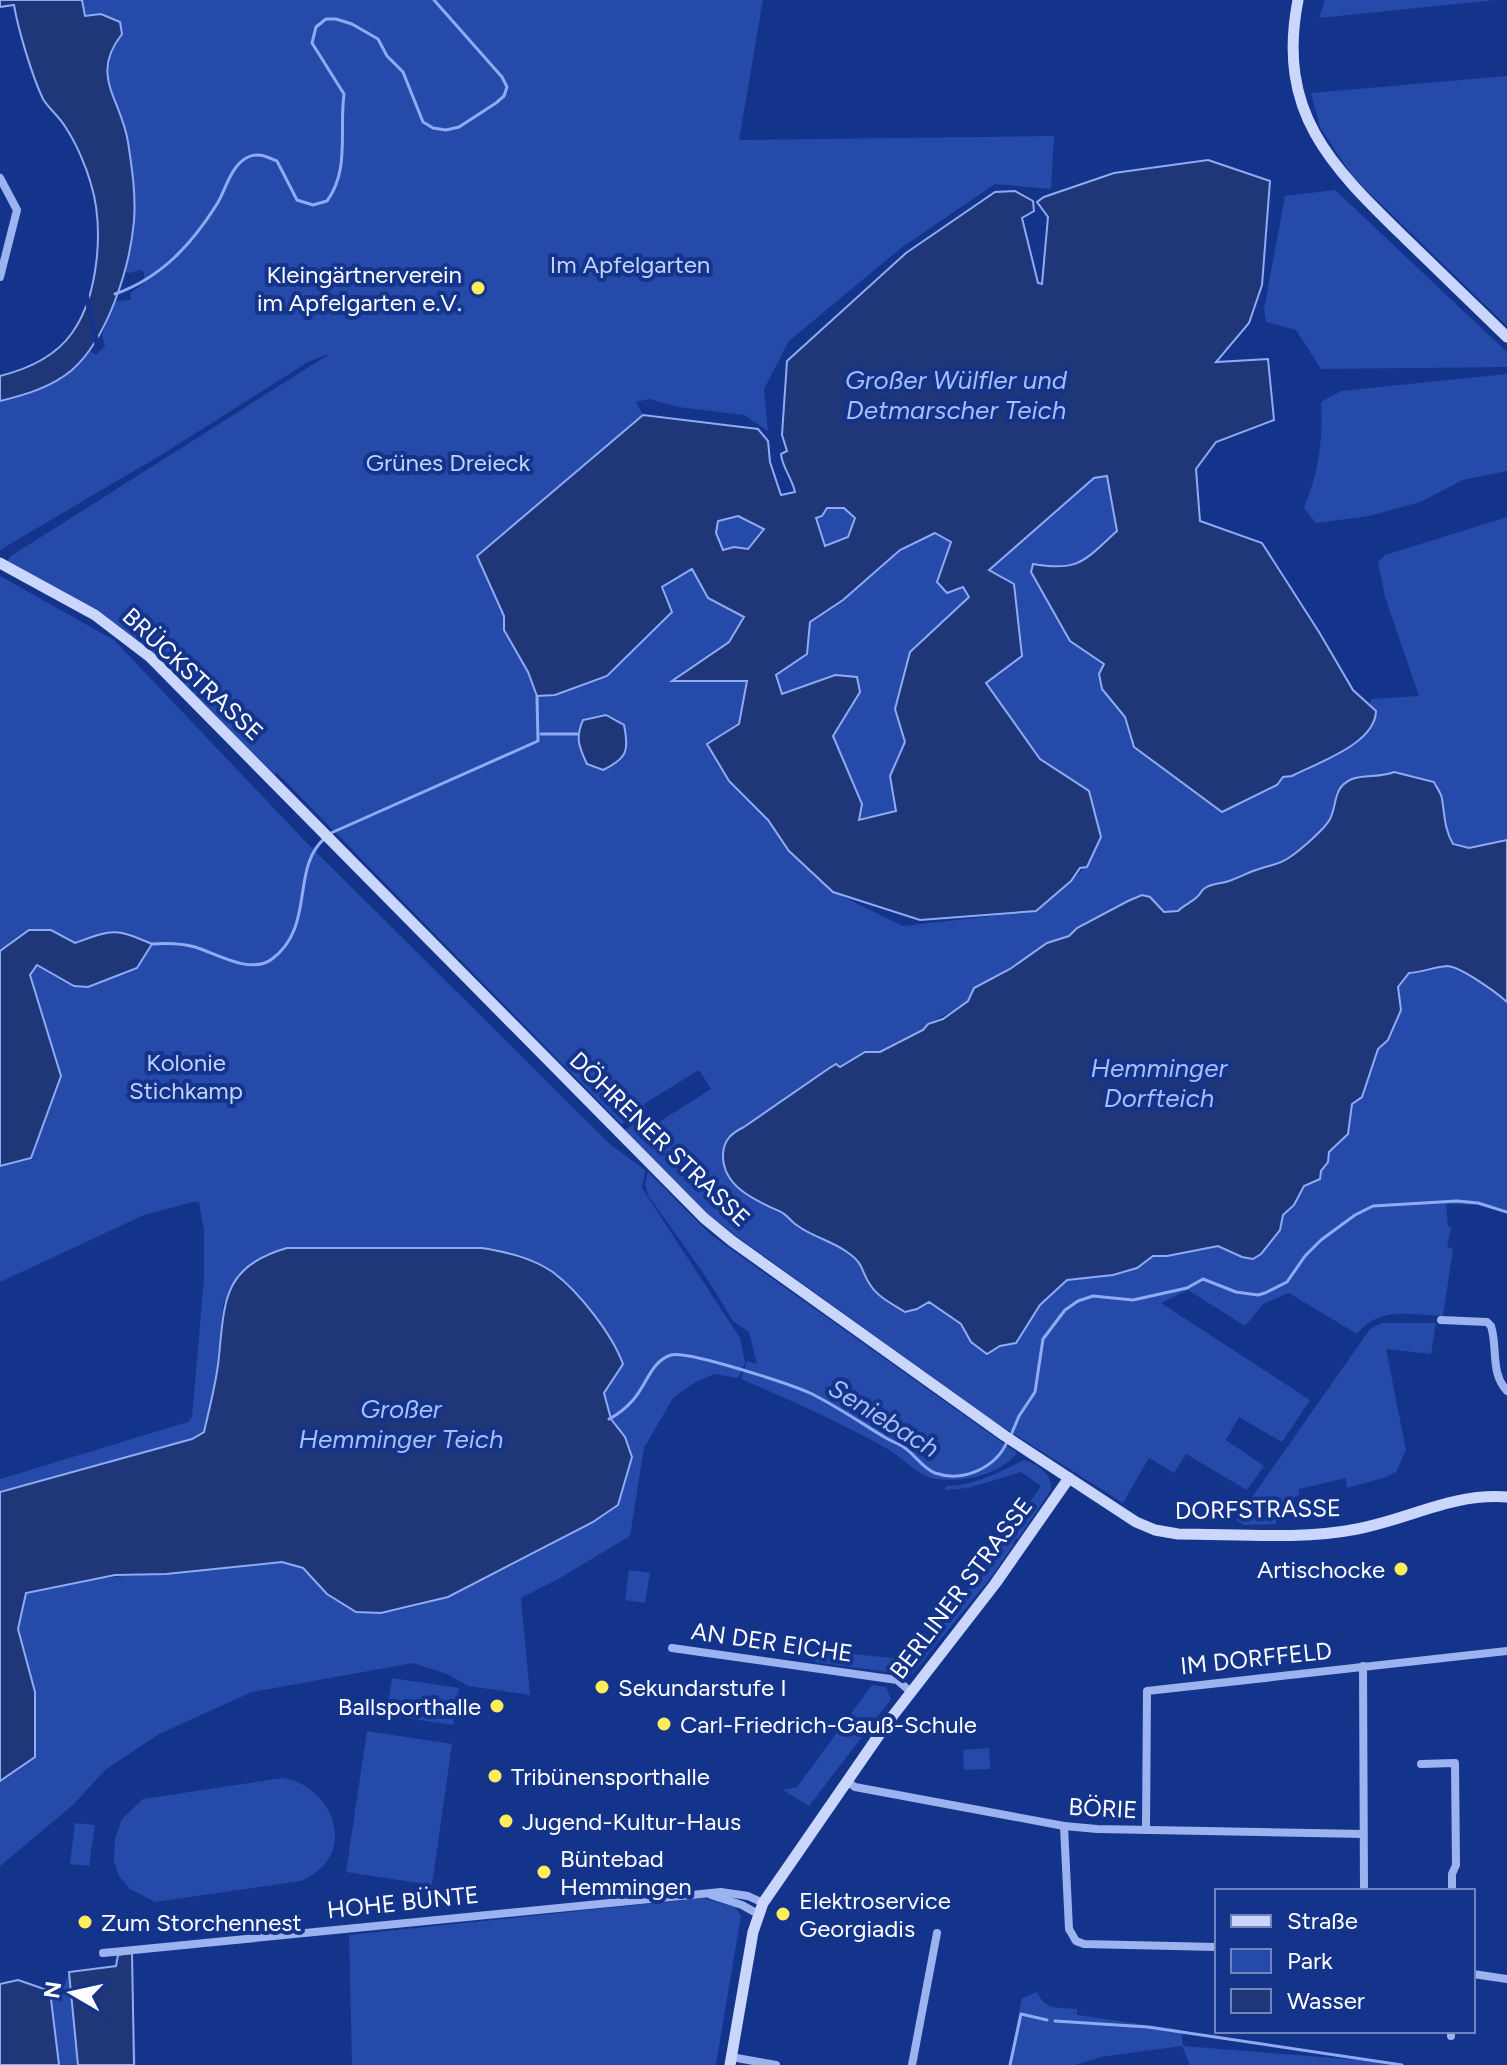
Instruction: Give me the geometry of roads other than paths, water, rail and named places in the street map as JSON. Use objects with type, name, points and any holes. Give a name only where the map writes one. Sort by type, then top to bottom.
[{"type":"street","points":[[1298,0],[1293,43],[1295,72],[1309,121],[1327,156],[1351,186],[1507,337]]},
{"type":"street","points":[[0,178],[17,210],[0,277]]},
{"type":"street","name":"BRÜCKSTRASSE","points":[[0,563],[82,606],[136,644],[335,844]]},
{"type":"street","name":"DÖHRENER STRASSE","points":[[335,844],[692,1206],[732,1241],[1016,1444],[1069,1478]]},
{"type":"street","points":[[1441,1320],[1487,1322],[1491,1326],[1496,1368],[1500,1383],[1507,1391]]},
{"type":"street","name":"DORFSTRASSE","points":[[1069,1478],[1143,1526],[1178,1534],[1340,1532],[1463,1498],[1507,1497]]},
{"type":"street","name":"BERLINER STRASSE","points":[[730,2061],[760,1908],[846,1781],[995,1584],[1069,1478]]},
{"type":"street","name":"AN DER EICHE","points":[[672,1648],[897,1680],[911,1692]]},
{"type":"street","name":"IM DORFFELD","points":[[1146,1830],[1147,1691],[1507,1651]]},
{"type":"street","points":[[1363,1666],[1364,1889]]},
{"type":"street","points":[[1421,1764],[1455,1763],[1456,1865],[1452,1874],[1452,1889]]},
{"type":"street","name":"BÖRIE","points":[[846,1781],[855,1787],[1064,1826],[1363,1834]]},
{"type":"street","points":[[1064,1826],[1069,1929],[1076,1941],[1084,1944],[1215,1947]]},
{"type":"street","name":"HOHE BÜNTE","points":[[103,1953],[706,1893],[760,1908]]},
{"type":"street","points":[[912,2065],[937,1933]]},
{"type":"street","points":[[1475,1974],[1507,1979]]},
{"type":"street","points":[[730,2061],[776,2065]]},
{"type":"water","points":[[0,0],[82,0],[85,16],[101,14],[120,22],[122,34],[112,49],[108,75],[128,142],[134,211],[128,259],[115,301],[85,356],[72,370],[47,386],[0,401],[0,376],[40,361],[58,349],[72,333],[88,300],[98,240],[95,201],[84,162],[64,124],[43,99],[34,78],[14,5],[0,7]]},
{"type":"water","name":"Großer Wülfler und Detmarscher Teich","points":[[1208,160],[1270,181],[1262,285],[1249,323],[1216,362],[1268,359],[1274,420],[1216,442],[1196,469],[1200,521],[1262,543],[1353,690],[1376,711],[1366,733],[1344,751],[1292,776],[1283,777],[1277,785],[1222,812],[1134,747],[1125,717],[1102,689],[1099,674],[1104,664],[1070,641],[1031,572],[1033,564],[1061,566],[1080,562],[1117,531],[1107,476],[1094,478],[989,570],[1014,584],[1022,656],[986,683],[1040,759],[1089,791],[1101,837],[1087,867],[1080,868],[1071,881],[1036,911],[920,920],[833,892],[789,851],[768,820],[729,781],[707,744],[739,724],[747,681],[672,681],[729,642],[744,617],[708,598],[692,569],[662,587],[672,612],[607,676],[555,695],[537,696],[528,672],[504,630],[504,616],[477,556],[643,415],[758,429],[768,441],[770,462],[781,495],[795,492],[781,454],[787,451],[782,435],[787,361],[906,253],[995,192],[1015,191],[1033,201],[1034,211],[1022,218],[1038,283],[1042,284],[1048,217],[1037,202],[1114,173]],"holes":[[[827,508],[844,508],[855,518],[848,537],[825,546],[816,518],[822,516]],[[738,516],[764,529],[748,549],[734,547],[723,550],[716,533],[718,521]],[[935,533],[951,542],[937,582],[947,593],[963,587],[969,597],[910,652],[895,709],[905,742],[890,776],[896,811],[859,820],[862,804],[833,736],[860,692],[857,677],[835,675],[782,694],[776,675],[807,654],[810,622],[843,600],[900,550]]]},
{"type":"water","points":[[606,715],[624,725],[626,747],[618,761],[603,770],[587,764],[579,737],[583,720]]},
{"type":"water","name":"Hemminger Dorfteich","points":[[1394,772],[1434,782],[1442,797],[1446,827],[1453,844],[1469,848],[1507,840],[1507,1002],[1453,967],[1409,973],[1398,987],[1401,1010],[1388,1040],[1378,1049],[1362,1097],[1352,1104],[1348,1134],[1329,1152],[1320,1179],[1304,1186],[1294,1205],[1283,1215],[1280,1230],[1261,1254],[1253,1259],[1218,1246],[1153,1256],[1137,1268],[1113,1275],[1067,1280],[1040,1305],[1016,1343],[1000,1346],[987,1354],[971,1342],[961,1324],[929,1302],[905,1312],[886,1300],[874,1290],[853,1257],[804,1230],[782,1212],[750,1197],[728,1175],[723,1154],[729,1137],[836,1064],[840,1067],[865,1052],[880,1052],[923,1030],[928,1024],[943,1019],[968,1001],[974,988],[1010,969],[1047,943],[1069,936],[1077,928],[1128,901],[1142,895],[1150,897],[1164,912],[1178,911],[1208,886],[1283,862],[1327,823],[1341,787],[1352,779]]},
{"type":"water","points":[[29,930],[51,930],[75,943],[114,932],[152,944],[137,968],[88,987],[74,986],[37,965],[30,975],[61,1076],[31,1158],[0,1166],[0,951]]},
{"type":"water","name":"Großer Hemminger Teich","points":[[287,1248],[482,1248],[520,1256],[554,1273],[594,1314],[623,1364],[604,1393],[611,1419],[625,1437],[632,1457],[618,1505],[593,1522],[448,1597],[381,1613],[356,1612],[327,1594],[303,1568],[282,1562],[166,1574],[115,1575],[26,1593],[18,1629],[35,1692],[35,1757],[0,1781],[0,1492],[192,1439],[204,1432],[230,1292],[237,1278],[249,1266]]},
{"type":"water","points":[[132,1953],[134,2065],[78,2065],[69,1972],[116,1966],[118,1955]]},
{"type":"water","points":[[18,1980],[50,1991],[59,2065],[0,2065],[0,1984]]},
{"type":"waterway","points":[[115,294],[147,279],[186,246],[217,204],[233,171],[248,157],[259,155],[277,161],[297,200],[313,205],[327,201],[339,176],[344,94],[312,43],[316,27],[326,19],[352,24],[378,39],[387,56],[403,72],[423,122],[433,128],[446,130],[459,127],[504,96],[507,87],[502,77],[434,0]]},
{"type":"waterway","points":[[331,833],[538,741],[537,696]]},
{"type":"waterway","points":[[541,734],[577,734]]},
{"type":"waterway","points":[[152,944],[190,946],[244,964],[254,965],[272,959],[285,946],[294,930],[308,865],[314,850],[325,838]]},
{"type":"waterway","name":"Seniebach","points":[[1011,1435],[1035,1392],[1043,1339],[1065,1310],[1078,1301],[1093,1296],[1133,1300],[1187,1288],[1203,1279],[1236,1292],[1265,1293],[1287,1282],[1321,1240],[1373,1206],[1457,1201],[1478,1203],[1507,1212]]},
{"type":"waterway","name":"Seniebach","points":[[609,1419],[633,1400],[658,1363],[671,1355],[681,1355],[740,1369],[812,1394],[902,1446],[926,1468],[946,1476],[978,1471],[995,1459],[1007,1442]]},
{"type":"waterway","points":[[1010,2065],[1021,2014],[1047,2020]]},
{"type":"waterway","points":[[1055,2021],[1148,2027],[1402,2065]]},
{"type":"place","name":"Kleingärtnerverein im Apfelgarten e.V.","points":[[478,288]]},
{"type":"place","name":"Artischocke","points":[[1401,1569]]},
{"type":"place","name":"Sekundarstufe I","points":[[602,1687]]},
{"type":"place","name":"Ballsporthalle","points":[[497,1706]]},
{"type":"place","name":"Carl-Friedrich-Gauß-Schule","points":[[664,1724]]},
{"type":"place","name":"Tribünensporthalle","points":[[495,1776]]},
{"type":"place","name":"Jugend-Kultur-Haus","points":[[506,1821]]},
{"type":"place","name":"Büntebad Hemmingen","points":[[544,1872]]},
{"type":"place","name":"Elektroservice Georgiadis","points":[[783,1914]]},
{"type":"place","name":"Zum Storchennest","points":[[85,1922]]},
{"type":"park label","name":"Im Apfelgarten","points":[[630,264]]},
{"type":"park label","name":"Grünes Dreieck","points":[[448,462]]},
{"type":"park label","name":"Kolonie Stichkamp","points":[[186,1076]]}]
